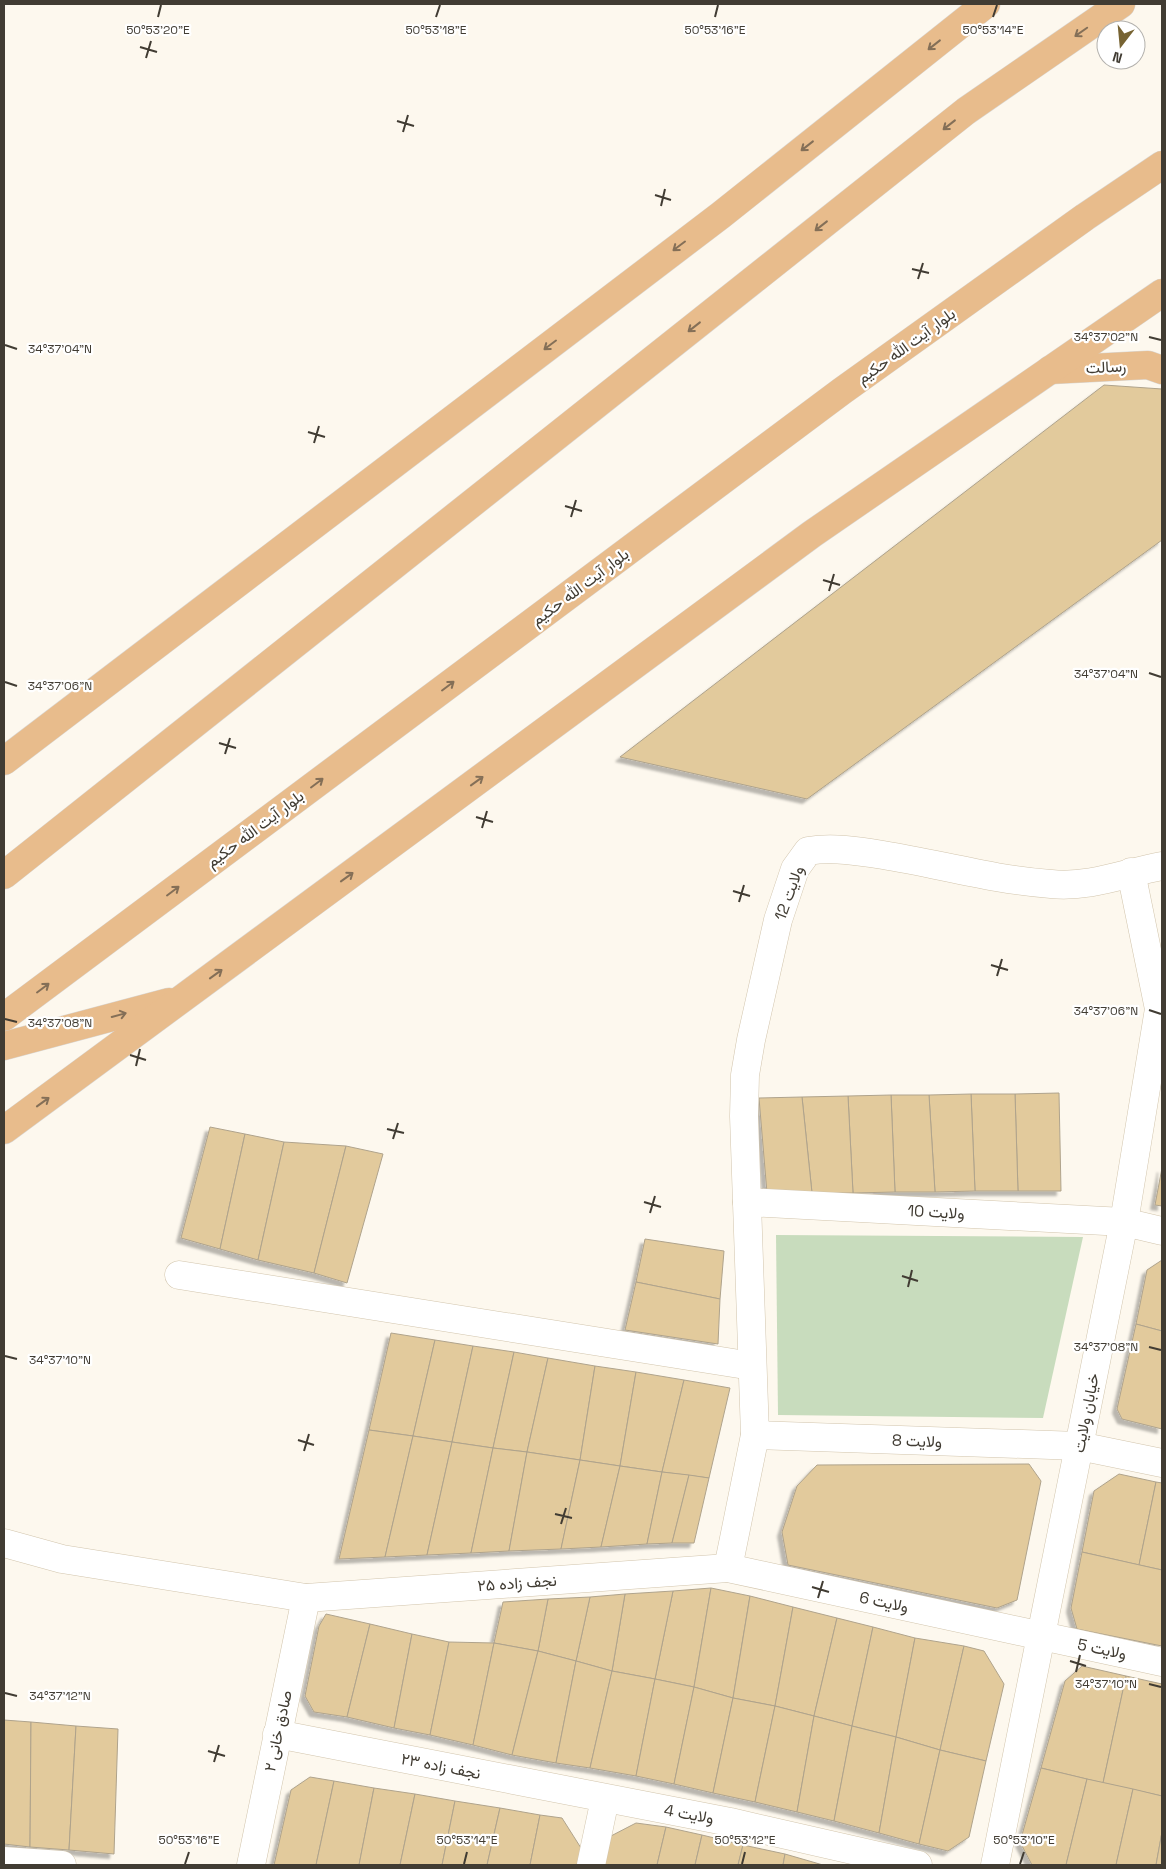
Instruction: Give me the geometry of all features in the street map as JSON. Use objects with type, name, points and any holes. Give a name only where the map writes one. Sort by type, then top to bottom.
[{"type":"main road","points":[[4,760],[721,215],[986,4]]},
{"type":"main road","points":[[4,875],[966,111],[1121,4]]},
{"type":"main road","name":"بلوار آیت الله حکیم","points":[[4,1017],[834,397],[1162,165]]},
{"type":"main road","points":[[4,1130],[812,534],[1162,293]]},
{"type":"main road","name":"رسالت","points":[[1050,370],[1148,365],[1162,370]]},
{"type":"main road","points":[[4,1046],[183,998]]},
{"type":"street","name":"ولایت 12","points":[[747,1202],[744,1092],[751,1040],[778,920],[795,869],[808,851],[826,848],[866,852],[1052,885],[1099,882],[1131,872]]},
{"type":"street","points":[[1131,872],[1162,866]]},
{"type":"street","name":"خیابان ولایت","points":[[995,1865],[1124,1222],[1160,1009],[1131,872]]},
{"type":"street","points":[[728,1568],[754,1435],[747,1202]]},
{"type":"street","name":"ولایت 10","points":[[747,1202],[1124,1222],[1162,1230]]},
{"type":"street","points":[[179,1275],[752,1366]]},
{"type":"street","name":"ولایت 8","points":[[754,1435],[1079,1446],[1162,1463]]},
{"type":"street","name":"نجف زاده ۲۵","points":[[4,1543],[62,1559],[306,1598],[728,1568]]},
{"type":"street","name":"ولایت 6","points":[[728,1568],[1041,1636]]},
{"type":"street","name":"صادق خانی ۲","points":[[251,1865],[306,1598]]},
{"type":"street","name":"ولایت 5","points":[[1041,1636],[1162,1662]]},
{"type":"street","name":"نجف زاده ۲۳","points":[[278,1734],[605,1799]]},
{"type":"street","points":[[591,1865],[605,1799]]},
{"type":"street","name":"ولایت 4","points":[[605,1799],[730,1822],[918,1865]]},
{"type":"street","points":[[4,1861],[62,1865]]},
{"type":"green space","points":[[776,1235],[1083,1237],[1043,1418],[778,1415]]},
{"type":"building","points":[[1104,385],[1162,389],[1162,540],[807,799],[620,757]]},
{"type":"building","points":[[1059,1093],[1061,1191],[1018,1191],[1015,1094]]},
{"type":"building","points":[[971,1094],[1015,1094],[1018,1191],[975,1191]]},
{"type":"building","points":[[971,1094],[975,1191],[935,1192],[929,1095]]},
{"type":"building","points":[[891,1095],[929,1095],[935,1192],[895,1192]]},
{"type":"building","points":[[891,1095],[895,1192],[853,1193],[848,1096]]},
{"type":"building","points":[[848,1096],[853,1193],[812,1193],[802,1097]]},
{"type":"building","points":[[802,1097],[812,1193],[767,1193],[759,1098]]},
{"type":"building","points":[[210,1127],[245,1134],[220,1249],[181,1238]]},
{"type":"building","points":[[245,1134],[284,1142],[258,1260],[220,1249]]},
{"type":"building","points":[[284,1142],[346,1146],[314,1273],[258,1260]]},
{"type":"building","points":[[346,1146],[383,1154],[347,1283],[314,1273]]},
{"type":"building","points":[[1162,1168],[1162,1206],[1155,1205]]},
{"type":"building","points":[[645,1239],[724,1251],[720,1299],[636,1282]]},
{"type":"building","points":[[1162,1260],[1162,1331],[1136,1324],[1147,1270]]},
{"type":"building","points":[[636,1282],[720,1299],[718,1344],[625,1330]]},
{"type":"building","points":[[1136,1324],[1162,1331],[1162,1429],[1122,1419],[1117,1409]]},
{"type":"building","points":[[391,1333],[435,1340],[413,1436],[369,1430]]},
{"type":"building","points":[[435,1340],[473,1346],[452,1442],[413,1436]]},
{"type":"building","points":[[473,1346],[514,1352],[493,1448],[452,1442]]},
{"type":"building","points":[[514,1352],[548,1358],[527,1452],[493,1448]]},
{"type":"building","points":[[548,1358],[595,1366],[580,1460],[527,1452]]},
{"type":"building","points":[[595,1366],[636,1372],[620,1466],[580,1460]]},
{"type":"building","points":[[636,1372],[684,1380],[662,1472],[620,1466]]},
{"type":"building","points":[[684,1380],[730,1388],[709,1478],[662,1472]]},
{"type":"building","points":[[369,1430],[413,1436],[385,1557],[339,1559]]},
{"type":"building","points":[[413,1436],[452,1442],[427,1555],[385,1557]]},
{"type":"building","points":[[452,1442],[493,1448],[471,1553],[427,1555]]},
{"type":"building","points":[[493,1448],[527,1452],[509,1551],[471,1553]]},
{"type":"building","points":[[527,1452],[580,1460],[561,1549],[509,1551]]},
{"type":"building","points":[[580,1460],[620,1466],[601,1547],[561,1549]]},
{"type":"building","points":[[1029,1464],[1041,1481],[1017,1600],[997,1608],[788,1565],[782,1532],[797,1486],[817,1465]]},
{"type":"building","points":[[620,1466],[662,1472],[647,1544],[601,1547]]},
{"type":"building","points":[[662,1472],[689,1475],[672,1543],[647,1544]]},
{"type":"building","points":[[1119,1474],[1156,1482],[1139,1565],[1082,1552],[1094,1491]]},
{"type":"building","points":[[689,1475],[709,1478],[694,1543],[672,1543]]},
{"type":"building","points":[[1156,1482],[1162,1483],[1162,1570],[1139,1565]]},
{"type":"building","points":[[1082,1552],[1162,1570],[1162,1646],[1077,1629],[1071,1608]]},
{"type":"building","points":[[711,1588],[694,1687],[655,1679],[673,1591]]},
{"type":"building","points":[[711,1588],[750,1596],[733,1698],[694,1687]]},
{"type":"building","points":[[673,1591],[655,1679],[612,1671],[625,1594]]},
{"type":"building","points":[[625,1594],[612,1671],[576,1661],[590,1597]]},
{"type":"building","points":[[750,1596],[793,1607],[775,1706],[733,1698]]},
{"type":"building","points":[[590,1597],[576,1661],[538,1651],[548,1599]]},
{"type":"building","points":[[548,1599],[538,1651],[494,1643],[503,1602]]},
{"type":"building","points":[[793,1607],[837,1618],[814,1716],[775,1706]]},
{"type":"building","points":[[326,1614],[370,1624],[347,1717],[314,1712],[305,1696],[319,1626]]},
{"type":"building","points":[[837,1618],[873,1627],[852,1726],[814,1716]]},
{"type":"building","points":[[370,1624],[412,1634],[394,1728],[347,1717]]},
{"type":"building","points":[[873,1627],[915,1638],[896,1737],[852,1726]]},
{"type":"building","points":[[412,1634],[449,1642],[430,1735],[394,1728]]},
{"type":"building","points":[[915,1638],[964,1646],[940,1750],[896,1737]]},
{"type":"building","points":[[449,1642],[494,1643],[473,1745],[430,1735]]},
{"type":"building","points":[[494,1643],[538,1651],[512,1755],[473,1745]]},
{"type":"building","points":[[964,1646],[984,1651],[1004,1684],[986,1761],[940,1750]]},
{"type":"building","points":[[538,1651],[576,1661],[556,1763],[512,1755]]},
{"type":"building","points":[[576,1661],[612,1671],[590,1768],[556,1763]]},
{"type":"building","points":[[1082,1666],[1126,1676],[1103,1783],[1041,1768],[1065,1681]]},
{"type":"building","points":[[612,1671],[655,1679],[636,1776],[590,1768]]},
{"type":"building","points":[[1126,1676],[1162,1684],[1162,1796],[1103,1783]]},
{"type":"building","points":[[655,1679],[694,1687],[674,1784],[636,1776]]},
{"type":"building","points":[[694,1687],[733,1698],[713,1793],[674,1784]]},
{"type":"building","points":[[733,1698],[775,1706],[755,1802],[713,1793]]},
{"type":"building","points":[[775,1706],[814,1716],[797,1812],[755,1802]]},
{"type":"building","points":[[814,1716],[852,1726],[834,1821],[797,1812]]},
{"type":"building","points":[[4,1720],[31,1722],[30,1847],[4,1844]]},
{"type":"building","points":[[31,1722],[76,1726],[69,1850],[30,1847]]},
{"type":"building","points":[[76,1726],[118,1729],[114,1854],[69,1850]]},
{"type":"building","points":[[852,1726],[896,1737],[879,1833],[834,1821]]},
{"type":"building","points":[[896,1737],[940,1750],[919,1844],[879,1833]]},
{"type":"building","points":[[940,1750],[986,1761],[969,1837],[948,1851],[919,1844]]},
{"type":"building","points":[[1041,1768],[1087,1779],[1066,1865],[1032,1865],[1020,1842]]},
{"type":"building","points":[[310,1777],[334,1781],[316,1865],[274,1865],[291,1790]]},
{"type":"building","points":[[1087,1779],[1133,1789],[1116,1865],[1066,1865]]},
{"type":"building","points":[[334,1781],[374,1788],[359,1865],[316,1865]]},
{"type":"building","points":[[374,1788],[415,1794],[400,1865],[359,1865]]},
{"type":"building","points":[[1133,1789],[1162,1796],[1162,1832],[1156,1865],[1116,1865]]},
{"type":"building","points":[[415,1794],[455,1801],[442,1865],[400,1865]]},
{"type":"building","points":[[455,1801],[500,1808],[487,1865],[442,1865]]},
{"type":"building","points":[[500,1808],[540,1815],[530,1865],[487,1865]]},
{"type":"building","points":[[540,1815],[562,1818],[581,1848],[577,1865],[530,1865]]},
{"type":"building","points":[[636,1823],[666,1827],[657,1865],[604,1865],[609,1837]]},
{"type":"building","points":[[666,1827],[702,1835],[695,1865],[657,1865]]},
{"type":"building","points":[[1162,1832],[1162,1865],[1156,1865]]},
{"type":"building","points":[[702,1835],[743,1845],[738,1865],[695,1865]]},
{"type":"building","points":[[743,1845],[785,1854],[783,1865],[738,1865]]},
{"type":"building","points":[[785,1854],[823,1865],[783,1865]]}]
